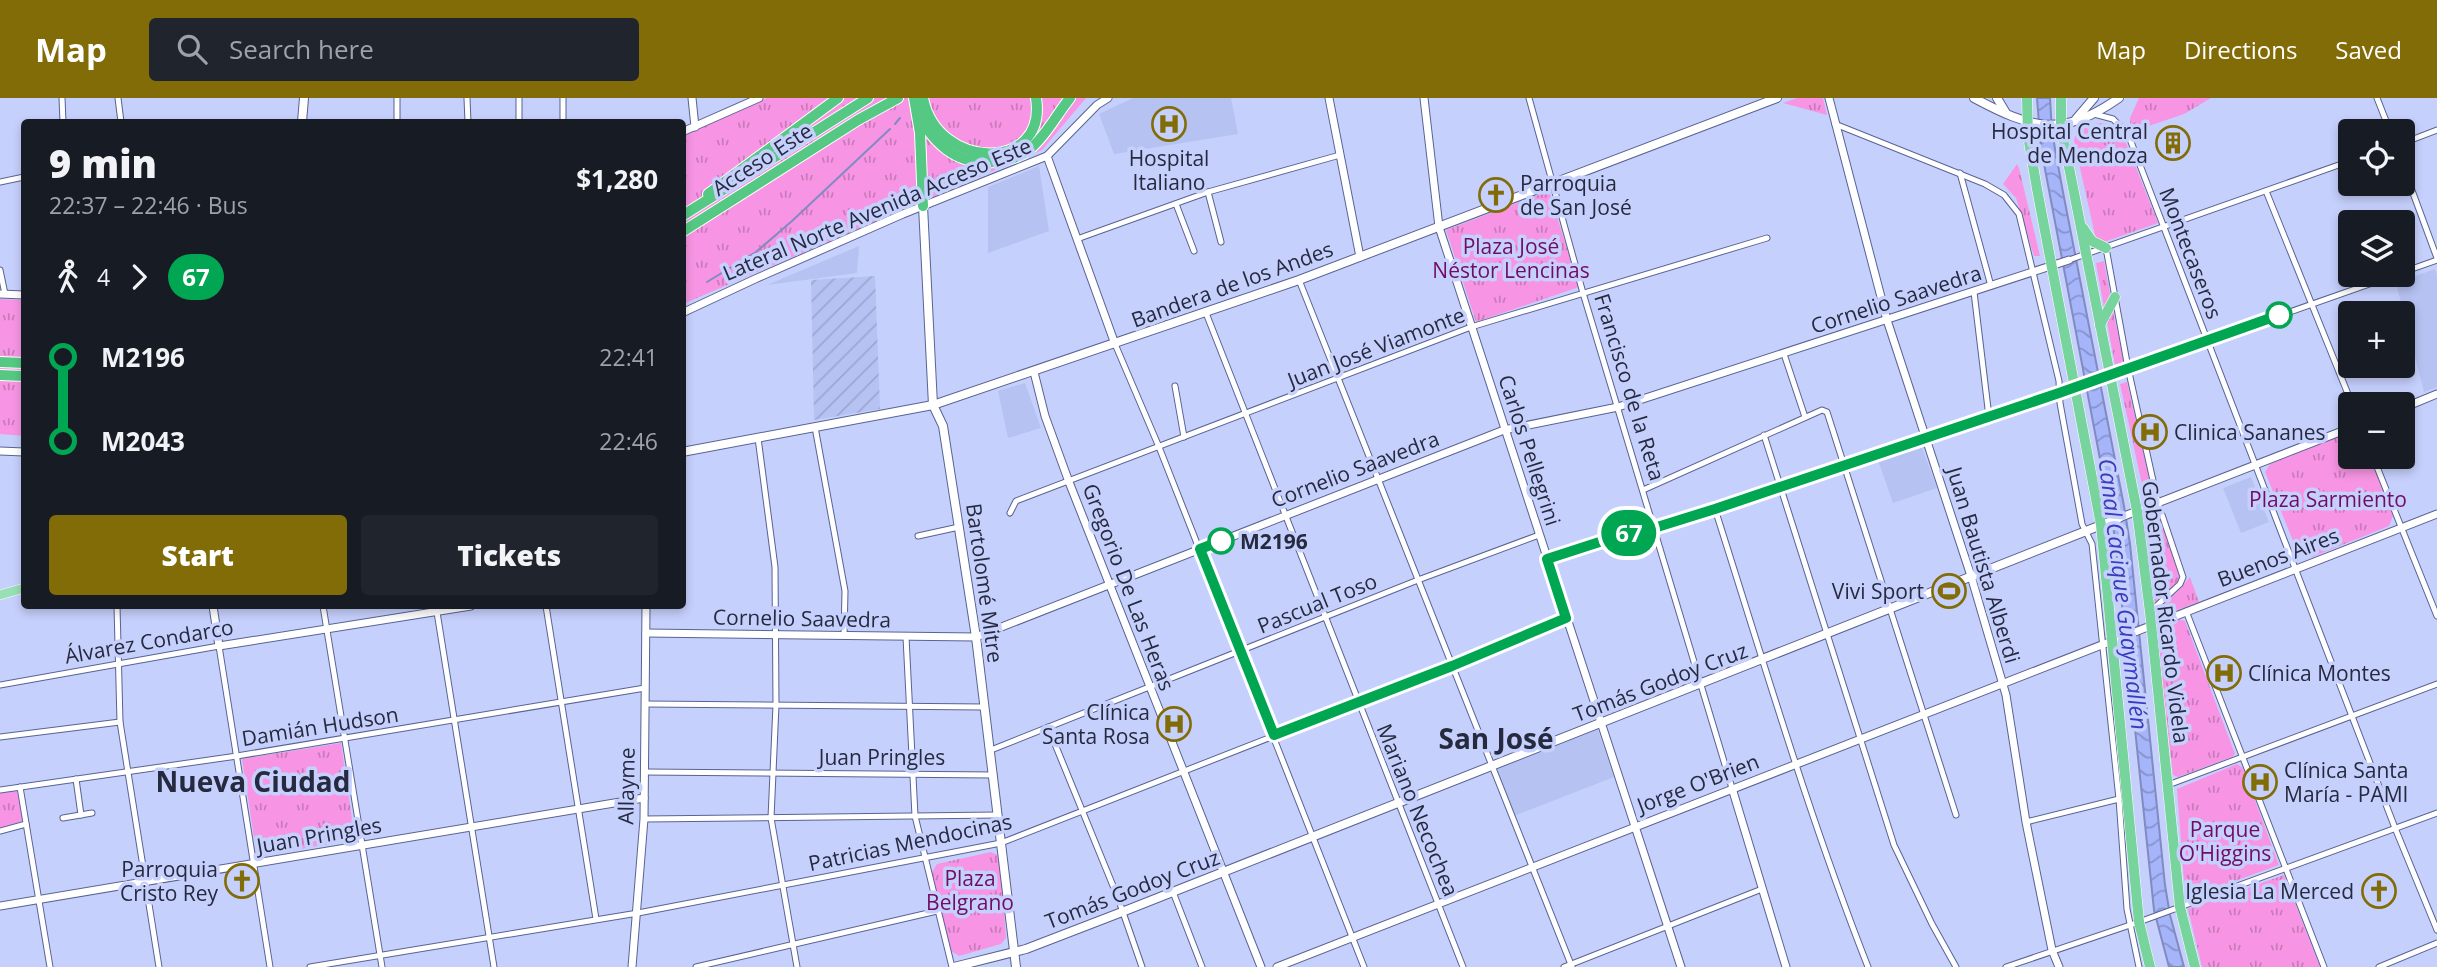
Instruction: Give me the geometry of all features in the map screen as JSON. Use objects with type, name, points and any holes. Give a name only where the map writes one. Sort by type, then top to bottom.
[{"type":"highway","points":[[686,207],[706,195],[838,98]]},
{"type":"highway","name":"Acceso Este","points":[[686,213],[868,98]]},
{"type":"highway","name":"Acceso Este","points":[[686,229],[898,98]]},
{"type":"highway","points":[[919,103],[947,139],[969,151],[988,154],[1013,148],[1028,137],[1037,118],[1037,98]]},
{"type":"highway","points":[[919,103],[929,134],[946,149],[964,159],[991,163],[1009,160],[1031,148],[1070,98]]},
{"type":"highway","name":"Gobernador Ricardo Videla","points":[[2027,98],[2049,124],[2080,221],[2069,261],[2092,381],[2109,641],[2139,922],[2150,967]]},
{"type":"highway","name":"Gobernador Ricardo Videla","points":[[2061,98],[2033,170],[2069,261],[2100,326],[2092,381],[2137,511],[2180,907],[2195,967]]},
{"type":"highway","points":[[919,103],[923,206]]},
{"type":"highway","points":[[2080,221],[2092,241],[2106,248]]},
{"type":"highway","points":[[2100,326],[2115,297]]},
{"type":"highway","points":[[0,375],[21,377]]},
{"type":"main road","points":[[302,119],[304,98]]},
{"type":"main road","name":"Bandera de los Andes","points":[[686,451],[933,405],[1299,280],[1777,98]]},
{"type":"main road","points":[[1974,98],[2008,116],[2049,124],[2094,114],[2119,98]]},
{"type":"main road","points":[[1990,98],[2008,116]]},
{"type":"main road","points":[[1997,98],[2008,116]]},
{"type":"main road","points":[[2049,124],[2087,108],[2094,98]]},
{"type":"main road","name":"Bartolomé Mitre","points":[[923,206],[933,405],[943,426],[976,637],[1016,967]]},
{"type":"main road","name":"Tomás Godoy Cruz","points":[[953,967],[1013,952],[1122,912],[2119,518]]},
{"type":"main road","points":[[0,595],[21,589]]},
{"type":"street","points":[[61,98],[63,119]]},
{"type":"street","points":[[118,98],[121,119]]},
{"type":"street","points":[[397,98],[397,119]]},
{"type":"street","points":[[467,98],[468,119]]},
{"type":"street","points":[[519,98],[519,119]]},
{"type":"street","points":[[563,98],[563,119]]},
{"type":"street","points":[[692,98],[695,127]]},
{"type":"street","points":[[686,130],[759,98]]},
{"type":"street","name":"Lateral Norte Avenida Acceso Este","points":[[686,311],[923,206],[1048,156],[1097,105],[1108,98]]},
{"type":"street","points":[[1329,98],[1360,257]]},
{"type":"street","name":"Carlos Pellegrini","points":[[1424,98],[1439,226],[1682,967]]},
{"type":"street","name":"Francisco de la Reta","points":[[1529,98],[1584,293],[1786,967]]},
{"type":"street","name":"Juan Bautista Alberdi","points":[[1829,98],[1887,320],[2003,683],[2026,822],[2052,950],[2059,967]]},
{"type":"street","points":[[2376,98],[2384,119]]},
{"type":"street","name":"Montecaseros","points":[[2094,114],[2113,120],[2128,134],[2395,828],[2437,930]]},
{"type":"street","points":[[1835,124],[1960,173],[1995,190],[2012,203],[2022,223],[2059,382],[2085,531],[2092,544],[2109,641],[2129,925],[2139,967]]},
{"type":"street","points":[[2415,138],[2437,130]]},
{"type":"street","points":[[1077,239],[1208,192],[1340,155]]},
{"type":"street","points":[[1048,156],[1115,344],[1241,651],[1364,967]]},
{"type":"street","points":[[2069,261],[2338,165]]},
{"type":"street","points":[[1960,173],[1991,286]]},
{"type":"street","points":[[0,182],[21,178]]},
{"type":"street","points":[[2266,191],[2347,392]]},
{"type":"street","points":[[1208,192],[1221,242]]},
{"type":"street","points":[[2414,196],[2437,259],[2415,267]]},
{"type":"street","points":[[1176,204],[1194,251]]},
{"type":"street","name":"Juan José Viamonte","points":[[1010,513],[1016,501],[1471,327],[1767,238]]},
{"type":"street","points":[[2106,248],[2128,368],[2158,503],[2183,579],[2177,588],[2150,612]]},
{"type":"street","name":"Cornelio Saavedra","points":[[646,633],[976,637],[1504,430],[1618,407],[2069,261]]},
{"type":"street","points":[[0,270],[3,294],[21,295]]},
{"type":"street","points":[[1299,280],[1571,966]]},
{"type":"street","points":[[1547,559],[1715,509],[1844,466],[2360,287]]},
{"type":"street","points":[[1974,292],[1989,416]]},
{"type":"street","name":"Mariano Necochea","points":[[1206,313],[1463,967]]},
{"type":"street","points":[[1784,354],[1805,417]]},
{"type":"street","name":"Gregorio De Las Heras","points":[[1034,372],[1049,429],[1069,482],[1261,967]]},
{"type":"street","points":[[1175,386],[1184,437]]},
{"type":"street","points":[[2415,403],[2437,394]]},
{"type":"street","points":[[1643,490],[1825,410],[1956,815]]},
{"type":"street","points":[[815,427],[845,592],[844,636]]},
{"type":"street","points":[[2119,518],[2338,433]]},
{"type":"street","points":[[1764,435],[1903,867],[1956,967]]},
{"type":"street","points":[[758,438],[774,556],[777,635],[771,818],[797,967]]},
{"type":"street","points":[[0,451],[21,452]]},
{"type":"street","points":[[2378,469],[2437,616]]},
{"type":"street","points":[[1715,509],[1795,764],[1868,967]]},
{"type":"street","name":"Buenos Aires","points":[[2132,632],[2437,514]]},
{"type":"street","points":[[918,536],[959,527]]},
{"type":"street","name":"Pascual Toso","points":[[990,750],[1418,580],[1539,535]]},
{"type":"street","points":[[117,609],[120,722],[159,967]]},
{"type":"street","points":[[213,609],[270,967]]},
{"type":"street","points":[[324,609],[382,967]]},
{"type":"street","name":"Álvarez Condarco","points":[[0,685],[431,609]]},
{"type":"street","points":[[436,609],[494,967]]},
{"type":"street","points":[[547,609],[596,919]]},
{"type":"street","name":"Allayme","points":[[632,967],[638,913],[644,798],[646,609]]},
{"type":"street","points":[[2186,611],[2324,967]]},
{"type":"street","name":"Patricias Mendocinas","points":[[310,967],[638,913],[1001,842],[1452,666],[1566,618]]},
{"type":"street","name":"Jorge O'Brien","points":[[1278,967],[2132,632]]},
{"type":"street","points":[[906,637],[915,816],[923,858],[953,967]]},
{"type":"street","points":[[2168,785],[2437,684]]},
{"type":"street","name":"Damián Hudson","points":[[0,790],[237,756],[645,688]]},
{"type":"street","points":[[645,704],[984,707]]},
{"type":"street","points":[[0,737],[120,722]]},
{"type":"street","points":[[1048,727],[1143,967]]},
{"type":"street","name":"Juan Pringles","points":[[644,772],[994,775]]},
{"type":"street","points":[[76,779],[80,815]]},
{"type":"street","points":[[20,787],[50,967]]},
{"type":"street","name":"Juan Pringles","points":[[0,906],[644,798]]},
{"type":"street","points":[[2026,822],[2119,799]]},
{"type":"street","points":[[63,818],[92,813]]},
{"type":"street","points":[[2006,967],[2139,922],[2437,813]]},
{"type":"street","points":[[643,819],[998,815]]},
{"type":"street","points":[[0,831],[26,824]]},
{"type":"street","points":[[1564,967],[1762,889]]},
{"type":"street","points":[[1173,892],[1202,967]]},
{"type":"street","points":[[696,967],[937,911]]},
{"type":"street","points":[[2379,967],[2437,943]]},
{"type":"shaded area","name":"Hospital Italiano","points":[[1133,98],[1231,98],[1238,134],[1114,154],[1099,114]]},
{"type":"shaded area","points":[[1039,166],[1049,231],[988,253],[988,187]]},
{"type":"shaded area","points":[[859,246],[857,273],[767,285]]},
{"type":"shaded area","points":[[2435,269],[2437,276],[2437,387],[2424,392],[2415,357],[2415,301],[2401,301],[2397,287],[2415,287],[2415,276]]},
{"type":"shaded area","points":[[875,276],[880,409],[814,420],[811,280]]},
{"type":"shaded area","points":[[1025,383],[1041,428],[1008,438],[998,391]]},
{"type":"shaded area","points":[[1921,445],[1937,488],[1893,503],[1878,460]]},
{"type":"shaded area","points":[[2251,477],[2269,522],[2241,533],[2223,488]]},
{"type":"shaded area","points":[[1597,727],[1614,777],[1514,816],[1496,768]]},
{"type":"green space","points":[[767,98],[1086,98],[1042,150],[686,303],[686,133]]},
{"type":"green space","points":[[1797,98],[1823,98],[1827,115],[1783,103]]},
{"type":"green space","points":[[2139,98],[2211,98],[2184,114],[2137,130],[2130,128],[2130,118]]},
{"type":"green space","points":[[2101,123],[2114,125],[2123,135],[2158,223],[2104,242],[2095,235],[2074,141],[2080,129]]},
{"type":"green space","points":[[2017,164],[2040,256],[2034,256],[2016,198],[2003,184]]},
{"type":"green space","name":"Plaza José Néstor Lencinas","points":[[1549,191],[1579,287],[1476,322],[1446,230]]},
{"type":"green space","points":[[2104,261],[2110,294],[2104,307],[2096,263]]},
{"type":"green space","points":[[0,299],[21,300],[21,436],[0,434]]},
{"type":"green space","points":[[2113,311],[2124,362],[2115,365],[2107,322]]},
{"type":"green space","points":[[2127,382],[2153,495],[2145,498],[2120,384]]},
{"type":"green space","name":"Plaza Sarmiento","points":[[2338,436],[2338,469],[2375,469],[2393,516],[2389,526],[2312,557],[2298,553],[2265,472],[2270,464]]},
{"type":"green space","points":[[2159,515],[2180,578],[2155,604],[2145,521]]},
{"type":"green space","points":[[2190,577],[2199,602],[2158,615],[2159,607]]},
{"type":"green space","name":"Parque O'Higgins","points":[[2178,619],[2185,621],[2235,754],[2178,777],[2173,775],[2156,630]]},
{"type":"green space","points":[[341,743],[355,839],[257,857],[242,759]]},
{"type":"green space","name":"Parque O'Higgins","points":[[2237,764],[2243,768],[2279,865],[2188,898],[2185,894],[2177,789]]},
{"type":"green space","points":[[17,791],[23,821],[0,828],[0,793]]},
{"type":"green space","name":"Plaza Belgrano","points":[[991,852],[1000,856],[1006,938],[1001,944],[959,956],[951,951],[932,872],[937,864]]},
{"type":"green space","name":"Parque O'Higgins","points":[[2284,875],[2320,967],[2202,967],[2188,909]]},
{"type":"water","name":"Canal Cacique Guaymallén","points":[[2037,98],[2050,98],[2052,132],[2124,506],[2165,885],[2184,967],[2169,967],[2154,910],[2115,538],[2041,148]]},
{"type":"waterway","points":[[895,124],[900,118]]},
{"type":"waterway","points":[[707,282],[756,252],[890,129]]},
{"type":"bus line","name":"67","points":[[1221,541],[1200,549],[1274,735],[1452,666],[1566,618],[1547,559],[1715,509],[2059,393],[2279,315]]},
{"type":"place","name":"Hospital Italiano","points":[[1169,124]]},
{"type":"place","name":"Hospital Central de Mendoza","points":[[2173,143]]},
{"type":"place","name":"Parroquia de San José","points":[[1496,195]]},
{"type":"place","name":"Clinica Sananes","points":[[2150,432]]},
{"type":"place","name":"M2196","points":[[1221,541]]},
{"type":"place","name":"Vivi Sport","points":[[1949,591]]},
{"type":"place","name":"Clínica Montes","points":[[2224,673]]},
{"type":"place","name":"Clínica Santa Rosa","points":[[1174,724]]},
{"type":"place","name":"Clínica Santa María - PAMI","points":[[2260,782]]},
{"type":"place","name":"Parroquia Cristo Rey","points":[[242,881]]},
{"type":"place","name":"Iglesia La Merced","points":[[2379,891]]},
{"type":"district","name":"San José","points":[[1496,738]]},
{"type":"district","name":"Nueva Ciudad","points":[[253,781]]}]
